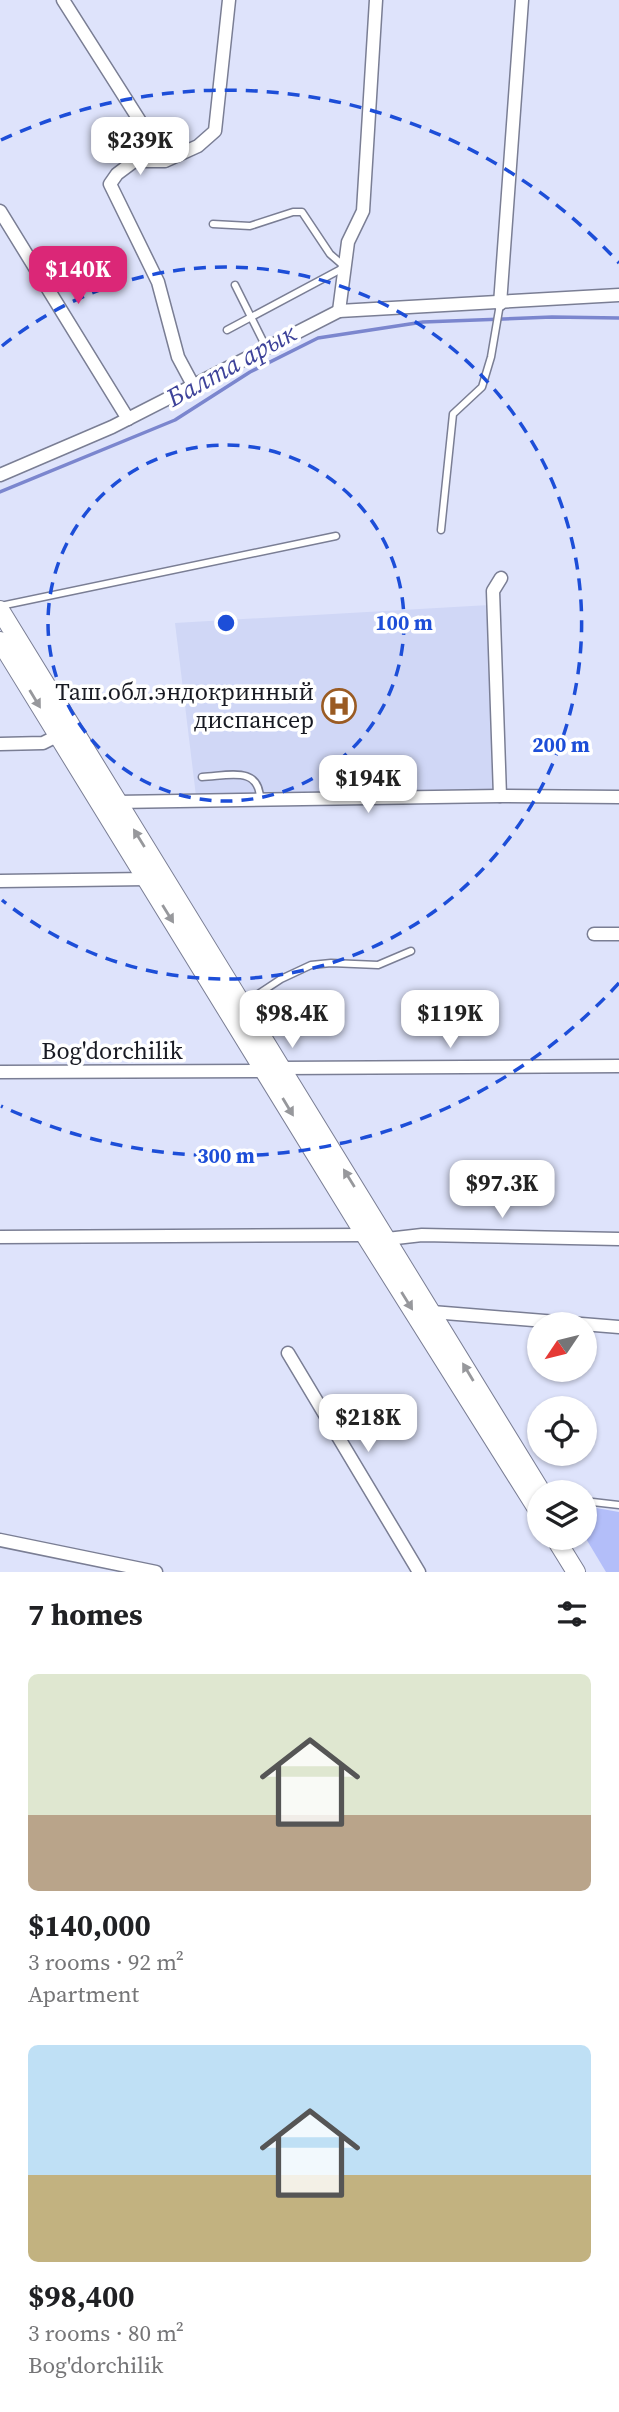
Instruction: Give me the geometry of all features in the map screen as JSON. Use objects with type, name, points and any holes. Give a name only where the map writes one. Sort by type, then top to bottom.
[{"type":"main road","points":[[0,608],[242,1005],[273,1069],[365,1234],[527,1494]]},
{"type":"main road","points":[[0,641],[147,879],[387,1239],[534,1480]]},
{"type":"main road","points":[[562,1550],[576,1572]]},
{"type":"main road","points":[[576,1550],[590,1572]]},
{"type":"street","points":[[63,0],[150,137],[145,153],[117,174],[110,184],[158,282],[178,357],[193,385]]},
{"type":"street","points":[[134,161],[165,161],[198,146],[215,131],[229,0]]},
{"type":"street","points":[[339,311],[348,242],[363,211],[376,0]]},
{"type":"street","points":[[500,303],[522,0]]},
{"type":"street","points":[[0,211],[128,419]]},
{"type":"street","points":[[0,475],[128,419],[339,311],[619,295]]},
{"type":"street","points":[[500,796],[493,592],[501,578]]},
{"type":"street","points":[[0,744],[43,743],[57,736]]},
{"type":"street","points":[[117,803],[500,796],[619,797]]},
{"type":"street","points":[[0,881],[147,879]]},
{"type":"street","points":[[594,934],[619,934]]},
{"type":"street","name":"Bog'dorchilik","points":[[0,1072],[619,1066]]},
{"type":"street","points":[[0,1237],[365,1234]]},
{"type":"street","points":[[387,1239],[422,1235],[619,1239]]},
{"type":"street","points":[[432,1312],[619,1327]]},
{"type":"street","points":[[288,1353],[419,1572]]},
{"type":"street","points":[[0,1540],[156,1572]]},
{"type":"lane","points":[[214,224],[250,226],[293,212],[302,212],[330,254],[345,267],[227,330]]},
{"type":"lane","points":[[235,285],[266,347]]},
{"type":"lane","points":[[441,530],[453,414],[482,387],[491,357],[500,303]]},
{"type":"lane","points":[[0,608],[336,536]]},
{"type":"lane","points":[[202,777],[247,775],[255,779],[260,786],[260,800]]},
{"type":"lane","points":[[242,1005],[281,979],[310,965],[378,965],[411,951]]},
{"type":"lane","points":[[597,1502],[619,1505]]},
{"type":"shaded area","name":"Таш.обл.эндокринный диспансер","points":[[489,605],[496,790],[196,796],[175,623]]},
{"type":"shaded area","points":[[597,1508],[619,1512],[619,1572],[606,1572],[593,1550],[597,1550]]},
{"type":"waterway","name":"Балта арык","points":[[0,492],[175,420],[250,372],[318,338],[423,322],[552,317],[619,318]]},
{"type":"place","name":"Таш.обл.эндокринный диспансер","points":[[339,706]]}]
